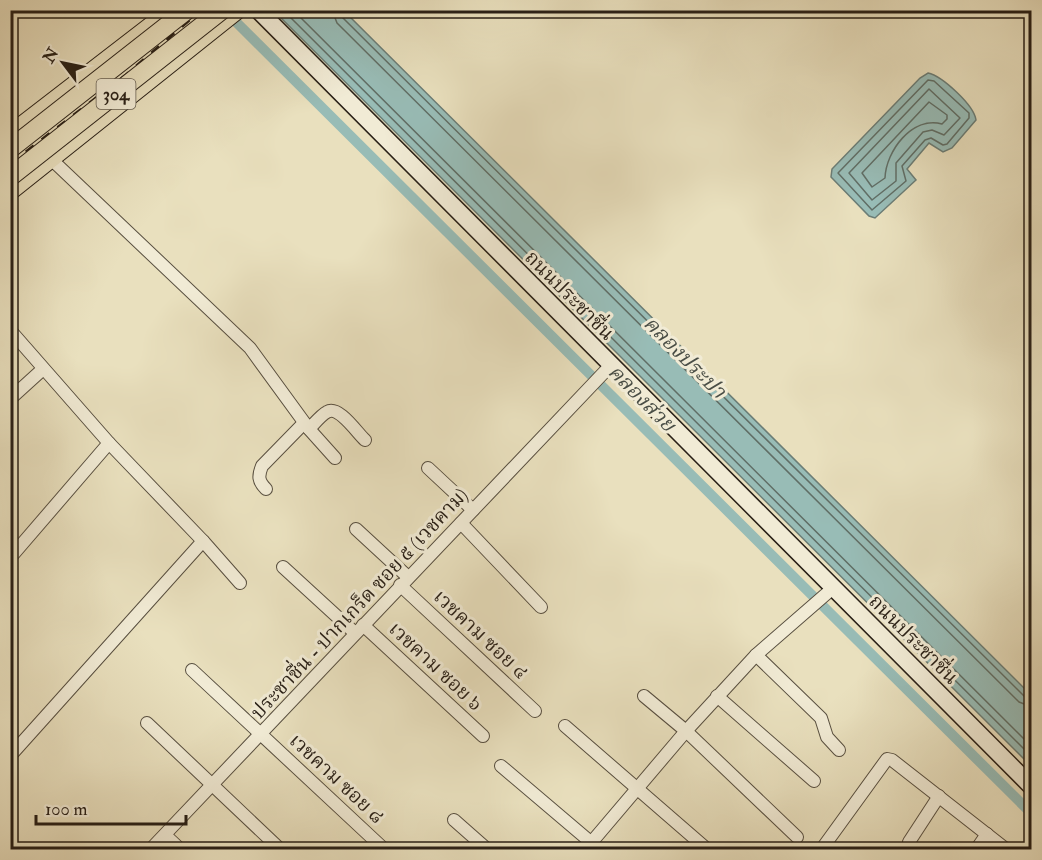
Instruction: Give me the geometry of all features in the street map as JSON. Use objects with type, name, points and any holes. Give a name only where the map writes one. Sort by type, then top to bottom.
[{"type":"main road","name":"304","points":[[10,135],[172,10]]},
{"type":"main road","name":"304","points":[[10,148],[187,10]]},
{"type":"main road","name":"ถนนประชาชื่น","points":[[258,10],[608,368],[1032,787]]},
{"type":"main road","name":"304","points":[[14,184],[54,157],[230,13]]},
{"type":"main road","name":"304","points":[[14,184],[230,13]]},
{"type":"main road","points":[[110,58],[136,91]]},
{"type":"main road","points":[[29,121],[23,133],[24,145],[31,154],[54,157]]},
{"type":"main road","points":[[10,148],[17,149],[25,159],[27,168],[14,184]]},
{"type":"street","points":[[54,157],[250,348],[306,426],[335,458]]},
{"type":"street","points":[[10,330],[109,443],[240,583]]},
{"type":"street","name":"ประชาชื่น - ปากเกร็ด ซอย ๕ (เวชคาม)","points":[[150,849],[213,786],[404,581],[608,368]]},
{"type":"street","points":[[10,399],[42,369]]},
{"type":"street","points":[[266,489],[259,482],[258,475],[262,466],[306,426],[328,411],[333,410],[342,416],[364,440]]},
{"type":"street","points":[[10,558],[109,443]]},
{"type":"street","points":[[428,468],[473,510]]},
{"type":"street","points":[[461,523],[541,607]]},
{"type":"street","name":"เวชคาม ซอย ๔","points":[[356,529],[404,581],[535,711]]},
{"type":"street","points":[[10,756],[203,541]]},
{"type":"street","name":"เวชคาม ซอย ๖","points":[[283,567],[483,736]]},
{"type":"street","points":[[501,766],[592,847],[638,788],[717,696],[756,655],[831,590]]},
{"type":"street","points":[[756,655],[822,718],[827,737],[839,750]]},
{"type":"street","name":"เวชคาม ซอย ๘","points":[[192,670],[385,849]]},
{"type":"street","points":[[644,696],[686,731],[796,837]]},
{"type":"street","points":[[717,696],[814,781]]},
{"type":"street","points":[[147,723],[281,849]]},
{"type":"street","points":[[565,726],[708,849]]},
{"type":"street","points":[[821,849],[887,759],[892,760],[1007,849]]},
{"type":"street","points":[[909,842],[939,796]]},
{"type":"street","points":[[454,820],[488,849]]},
{"type":"street","points":[[976,849],[987,834]]},
{"type":"street","points":[[165,835],[181,849]]},
{"type":"water","name":"คลองประปา","points":[[274,11],[344,11],[1031,695],[1031,766]]},
{"type":"water","points":[[928,73],[941,80],[964,99],[976,120],[952,148],[943,152],[929,143],[907,169],[916,180],[875,218],[869,216],[831,177],[832,169],[920,78]]},
{"type":"waterway","name":"คลองส่วย","points":[[227,13],[1032,814]]},
{"type":"railway","points":[[10,164],[126,75],[201,10]]}]
